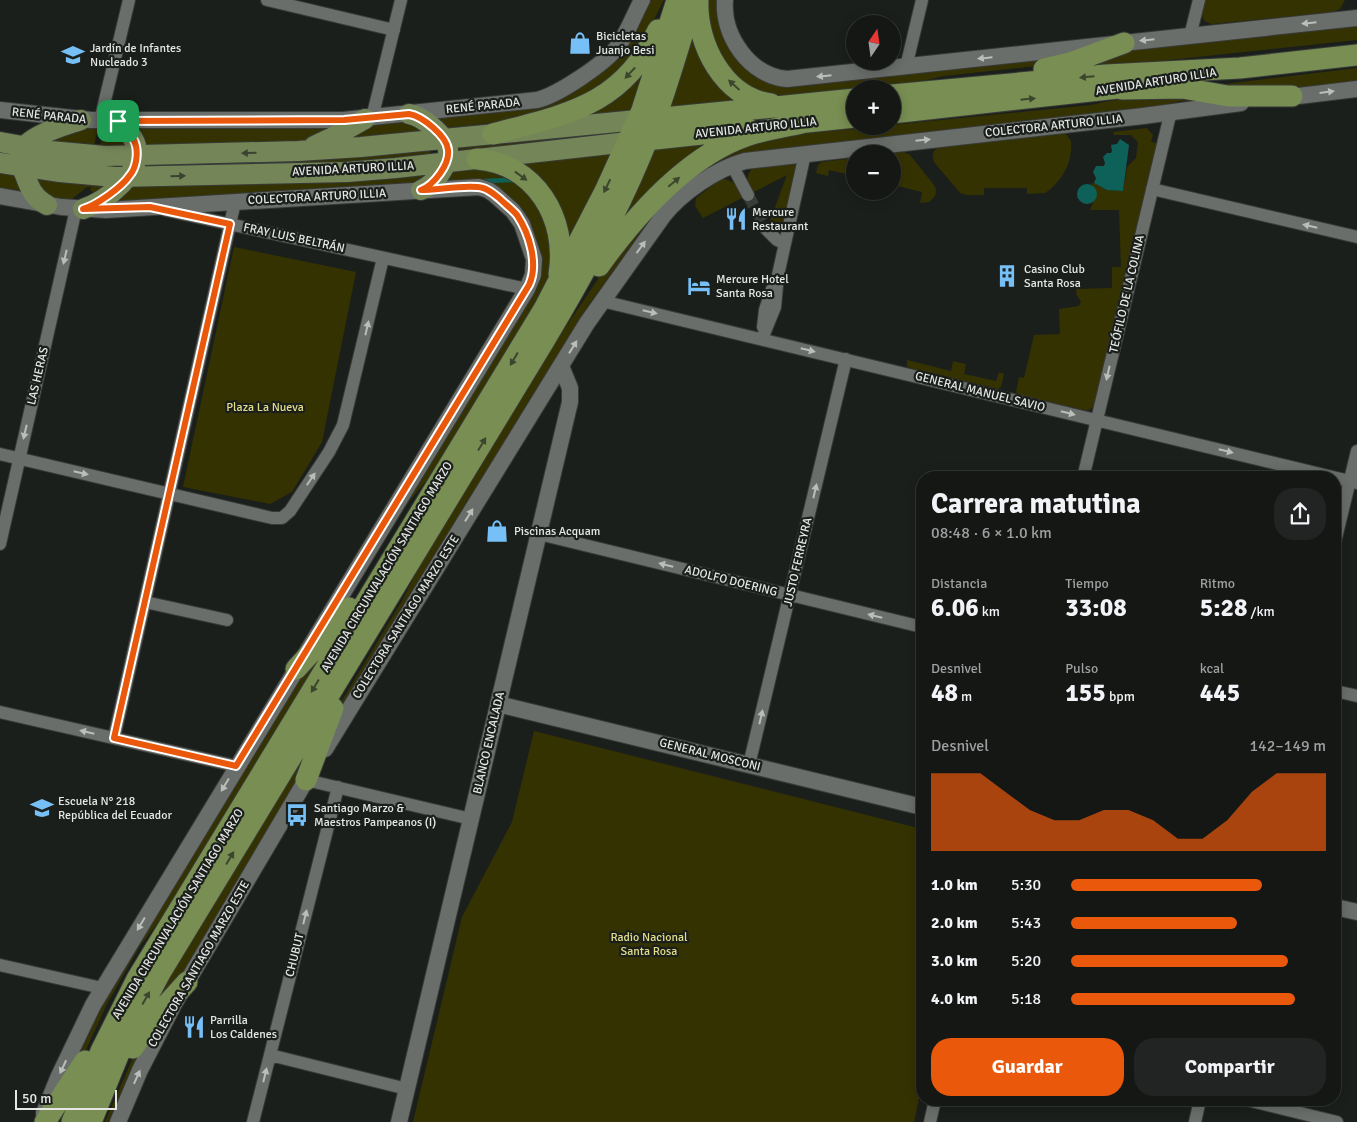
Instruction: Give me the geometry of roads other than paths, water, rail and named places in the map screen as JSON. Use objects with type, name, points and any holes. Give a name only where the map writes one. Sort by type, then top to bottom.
[{"type":"highway","points":[[493,134],[578,109],[611,90],[632,72],[644,56],[659,28],[670,0]]},
{"type":"highway","name":"AVENIDA CIRCUNVALACIÓN SANTIAGO MARZO","points":[[647,119],[651,84],[677,0]]},
{"type":"highway","name":"AVENIDA CIRCUNVALACIÓN SANTIAGO MARZO","points":[[91,1122],[124,1041],[160,973],[544,341],[608,225],[638,141],[693,0]]},
{"type":"highway","points":[[698,0],[699,24],[703,42],[712,60],[724,76],[739,90],[755,100],[798,114]]},
{"type":"highway","points":[[901,93],[957,79],[1055,68],[1124,43]]},
{"type":"highway","name":"AVENIDA ARTURO ILLIA","points":[[901,112],[1119,88],[1240,68],[1357,55]]},
{"type":"highway","name":"AVENIDA ARTURO ILLIA","points":[[901,94],[1106,75],[1240,68]]},
{"type":"highway","points":[[1119,88],[1182,88],[1228,96],[1292,96]]},
{"type":"highway","name":"AVENIDA ARTURO ILLIA","points":[[638,141],[798,114],[846,101]]},
{"type":"highway","points":[[544,341],[627,229],[650,203],[673,182],[707,156],[736,140],[757,133],[798,114]]},
{"type":"highway","name":"AVENIDA ARTURO ILLIA","points":[[647,119],[798,114],[846,117]]},
{"type":"highway","name":"AVENIDA CIRCUNVALACIÓN SANTIAGO MARZO","points":[[72,1122],[98,1058],[124,1003],[530,333],[638,141]]},
{"type":"highway","points":[[476,159],[497,162],[516,171],[533,185],[546,202],[555,222],[560,245],[560,269],[557,285]]},
{"type":"highway","points":[[296,669],[342,619],[411,507],[449,465]]},
{"type":"highway","points":[[306,780],[334,707],[401,593],[429,530]]},
{"type":"highway","points":[[45,1122],[81,1067],[115,999],[144,947],[191,890]]},
{"type":"highway","points":[[101,1122],[138,1039],[187,982]]},
{"type":"main road","points":[[409,114],[424,119],[443,139],[448,150],[446,162],[433,183],[421,190]]},
{"type":"main road","points":[[298,151],[326,141],[369,118]]},
{"type":"main road","name":"AVENIDA ARTURO ILLIA","points":[[0,142],[90,155],[137,156],[298,151],[362,147],[647,119]]},
{"type":"main road","points":[[47,205],[32,192],[22,167],[20,156],[25,147],[37,137],[99,120],[134,141],[137,156],[135,167],[129,177],[100,201],[80,209]]},
{"type":"main road","name":"AVENIDA ARTURO ILLIA","points":[[0,163],[72,174],[129,177],[347,172],[638,141]]},
{"type":"street","points":[[99,120],[129,0]]},
{"type":"street","points":[[266,0],[394,30]]},
{"type":"street","points":[[369,118],[401,0]]},
{"type":"street","name":"RENÉ PARADA","points":[[0,110],[99,120],[369,118],[529,101],[546,98],[560,91],[610,55],[622,39],[642,0]]},
{"type":"street","points":[[725,0],[729,29],[746,57],[757,68],[771,76],[795,79],[1357,18]]},
{"type":"street","points":[[906,67],[922,0]]},
{"type":"street","points":[[1190,36],[1199,0]]},
{"type":"street","name":"COLECTORA ARTURO ILLIA","points":[[751,160],[1143,116],[1357,89]]},
{"type":"street","name":"TEÓFILO DE LA COLINA","points":[[1085,471],[1171,111]]},
{"type":"street","points":[[762,339],[766,305],[778,275],[805,154]]},
{"type":"street","name":"COLECTORA SANTIAGO MARZO ESTE","points":[[118,1122],[144,1063],[187,982],[306,780],[602,301],[672,205],[715,174],[732,165],[751,160]]},
{"type":"street","points":[[732,165],[748,195]]},
{"type":"street","name":"COLECTORA ARTURO ILLIA","points":[[150,207],[421,190],[483,188],[494,194],[513,211],[522,224],[534,259],[533,275],[526,289]]},
{"type":"street","points":[[1152,189],[1357,237]]},
{"type":"street","name":"FRAY LUIS BELTRÁN","points":[[0,196],[80,209],[150,207],[526,289]]},
{"type":"street","points":[[114,738],[236,202]]},
{"type":"street","name":"LAS HERAS","points":[[0,544],[80,209]]},
{"type":"street","points":[[766,229],[777,240],[785,244]]},
{"type":"street","points":[[0,454],[272,518],[282,518],[290,511],[329,452],[343,425],[383,258]]},
{"type":"street","points":[[41,1122],[74,1041],[102,988],[526,289]]},
{"type":"street","name":"GENERAL MANUEL SAVIO","points":[[602,301],[1308,471]]},
{"type":"street","name":"JUSTO FERREYRA","points":[[749,765],[846,359]]},
{"type":"street","name":"BLANCO ENCALADA","points":[[399,1122],[570,402],[570,388],[561,366]]},
{"type":"street","points":[[1341,522],[1353,482],[1357,451]]},
{"type":"street","name":"ADOLFO DOERING","points":[[539,534],[916,626]]},
{"type":"street","points":[[145,602],[227,620]]},
{"type":"street","points":[[1341,692],[1357,696]]},
{"type":"street","name":"GENERAL MOSCONI","points":[[498,704],[916,806]]},
{"type":"street","points":[[0,712],[236,766]]},
{"type":"street","points":[[306,780],[471,818]]},
{"type":"street","name":"CHUBUT","points":[[253,1122],[338,787]]},
{"type":"street","points":[[1341,908],[1357,912]]},
{"type":"street","points":[[0,965],[102,988]]},
{"type":"street","points":[[270,1055],[406,1089]]},
{"type":"street","points":[[930,1122],[934,1106]]},
{"type":"street","points":[[1195,1122],[1199,1106]]},
{"type":"street","points":[[1272,1106],[1337,1122]]},
{"type":"water","points":[[1120,139],[1129,145],[1123,191],[1107,190],[1094,183],[1096,178],[1093,172],[1096,166],[1104,166],[1103,157],[1107,153],[1111,153],[1111,145],[1117,144]]},
{"type":"water","points":[[1087,184],[1094,187],[1097,194],[1094,201],[1087,204],[1080,201],[1077,194],[1080,187]]},
{"type":"waterway","points":[[485,181],[513,180]]},
{"type":"tunnel","points":[[748,195],[766,229]]},
{"type":"place","name":"Bicicletas Juanjo Besi","points":[[580,43]]},
{"type":"place","name":"Jardín de Infantes Nucleado 3","points":[[73,55]]},
{"type":"place","name":"Mercure Restaurant","points":[[736,219]]},
{"type":"place","name":"Casino Club Santa Rosa","points":[[1007,276]]},
{"type":"place","name":"Mercure Hotel Santa Rosa","points":[[699,286]]},
{"type":"place","name":"Piscinas Acquam","points":[[497,531]]},
{"type":"place","name":"Escuela N° 218 República del Ecuador","points":[[42,808]]},
{"type":"place","name":"Santiago Marzo & Maestros Pampeanos (I)","points":[[297,815]]},
{"type":"place","name":"Parrilla Los Caldenes","points":[[194,1027]]},
{"type":"park label","name":"Plaza La Nueva","points":[[265,407]]},
{"type":"park label","name":"Radio Nacional Santa Rosa","points":[[649,944]]}]
